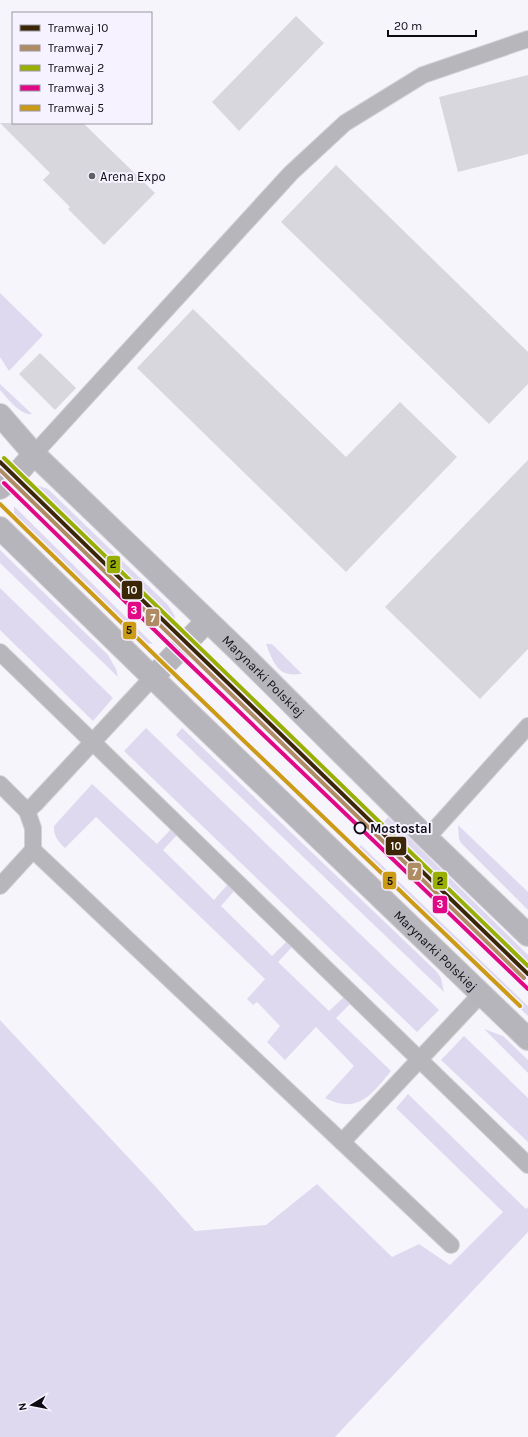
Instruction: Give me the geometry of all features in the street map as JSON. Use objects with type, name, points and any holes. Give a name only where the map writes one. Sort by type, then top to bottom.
[{"type":"main road","name":"Marynarki Polskiej","points":[[0,415],[34,454],[528,935]]},
{"type":"main road","points":[[0,488],[14,476],[34,454]]},
{"type":"main road","name":"Marynarki Polskiej","points":[[0,528],[528,1039]]},
{"type":"main road","points":[[153,677],[207,621]]},
{"type":"lane","points":[[34,454],[291,173],[345,123],[423,75],[528,38]]},
{"type":"lane","points":[[0,652],[528,1165]]},
{"type":"lane","points":[[27,811],[153,677]]},
{"type":"lane","points":[[428,838],[528,726]]},
{"type":"lane","points":[[0,784],[27,811],[33,828],[32,850],[0,886]]},
{"type":"lane","points":[[32,850],[451,1245]]},
{"type":"lane","points":[[342,1142],[481,994]]},
{"type":"shaded area","points":[[0,293],[43,335],[9,371],[0,357]]},
{"type":"shaded area","points":[[0,384],[32,414],[23,412],[14,406],[0,390]]},
{"type":"shaded area","points":[[33,485],[48,489],[168,605],[175,616],[175,623]]},
{"type":"shaded area","points":[[14,506],[153,644],[145,643],[139,640],[18,524],[14,513]]},
{"type":"shaded area","points":[[0,550],[108,655],[116,669],[118,677],[0,563]]},
{"type":"shaded area","points":[[0,588],[113,698],[93,721],[0,630]]},
{"type":"shaded area","points":[[266,644],[273,645],[302,674],[284,673],[280,670],[269,653]]},
{"type":"shaded area","points":[[146,728],[439,1010],[417,1032],[124,751]]},
{"type":"shaded area","points":[[182,728],[437,972],[441,978],[444,992],[176,735]]},
{"type":"shaded area","points":[[92,784],[157,844],[171,829],[177,835],[163,850],[214,900],[228,884],[235,890],[221,906],[272,956],[287,941],[293,946],[278,962],[329,1011],[345,996],[352,1002],[336,1018],[391,1071],[370,1094],[363,1100],[347,1104],[337,1103],[325,1098],[354,1066],[316,1027],[285,1060],[267,1042],[280,1026],[257,1002],[253,1005],[247,999],[265,979],[96,817],[65,848],[55,836],[54,826]]},
{"type":"shaded area","points":[[388,817],[528,955],[528,964],[383,823]]},
{"type":"shaded area","points":[[458,825],[528,892],[528,910],[461,843],[459,839]]},
{"type":"shaded area","points":[[361,845],[528,1006],[528,1016],[356,851]]},
{"type":"shaded area","points":[[0,1020],[195,1231],[266,1225],[317,1184],[392,1257],[419,1244],[450,1265],[503,1212],[396,1108],[408,1094],[526,1209],[528,1207],[528,1232],[335,1437],[0,1437]]},
{"type":"shaded area","points":[[484,1029],[503,1036],[528,1060],[528,1073]]},
{"type":"shaded area","points":[[464,1036],[528,1098],[528,1142],[441,1060]]},
{"type":"building","points":[[296,16],[324,43],[239,131],[212,102]]},
{"type":"building","points":[[528,75],[528,154],[458,172],[439,97]]},
{"type":"building","name":"Arena Expo","points":[[0,123],[84,124],[155,193],[104,245],[68,209],[70,207],[43,180],[50,173]]},
{"type":"building","points":[[336,165],[528,352],[528,384],[489,424],[281,222]]},
{"type":"building","points":[[193,309],[346,457],[400,402],[457,457],[346,572],[137,368]]},
{"type":"building","points":[[40,353],[76,388],[55,410],[19,374]]},
{"type":"building","points":[[528,460],[528,649],[480,699],[385,607]]},
{"type":"tram line","name":"2","points":[[4,458],[528,966]]},
{"type":"tram line","name":"10","points":[[0,462],[528,974]]},
{"type":"tram line","name":"7","points":[[0,470],[524,978]]},
{"type":"tram line","name":"3","points":[[4,483],[177,652],[528,989]]},
{"type":"tram line","name":"5","points":[[0,504],[165,665],[520,1006]]},
{"type":"place","name":"Arena Expo","points":[[92,176]]},
{"type":"place","name":"Mostostal","points":[[360,828]]}]
